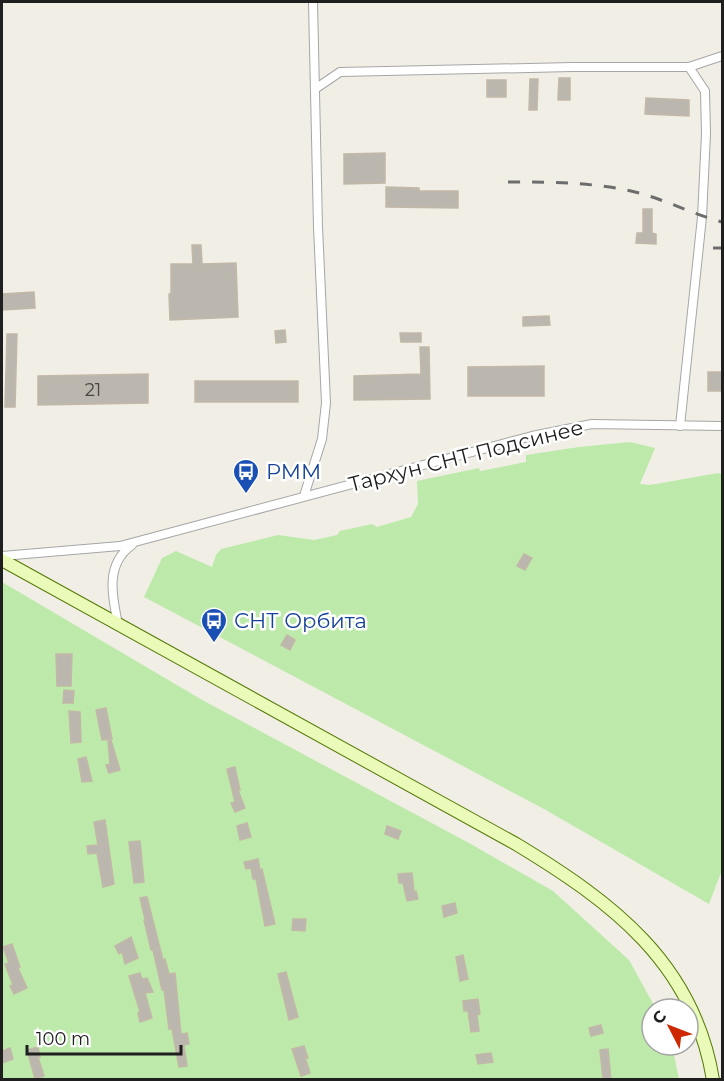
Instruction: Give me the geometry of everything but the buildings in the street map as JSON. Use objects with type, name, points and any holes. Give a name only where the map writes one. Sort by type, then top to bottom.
[{"type":"main road","points":[[2,558],[516,844],[591,893],[637,932],[672,973],[698,1020],[713,1080]]},
{"type":"street","points":[[304,496],[322,439],[326,403],[318,227],[313,2]]},
{"type":"street","points":[[315,89],[340,72],[689,67],[723,56]]},
{"type":"street","points":[[680,426],[702,217],[706,134],[705,91],[689,67]]},
{"type":"street","name":"Тархун СНТ Подсинее","points":[[2,558],[120,546],[532,435],[592,424],[723,426]]},
{"type":"street","points":[[118,624],[112,578],[116,562],[124,550],[135,542]]},
{"type":"green space","points":[[630,442],[655,448],[640,484],[650,485],[722,474],[722,870],[709,904],[544,809],[144,597],[162,558],[176,551],[212,567],[221,549],[278,535],[314,540],[337,535],[340,531],[372,524],[377,527],[411,517],[418,504],[417,481],[479,468],[480,471],[526,462],[526,455]]},
{"type":"green space","points":[[2,582],[204,701],[469,843],[553,891],[629,960],[649,997],[640,997],[640,1057],[674,1057],[679,1079],[2,1080]]},
{"type":"railway","points":[[508,182],[570,183],[615,188],[654,198],[722,222]]},
{"type":"railway","points":[[713,248],[722,248]]},
{"type":"place","name":"РММ","points":[[246,495]]},
{"type":"place","name":"СНТ Орбита","points":[[214,644]]}]
